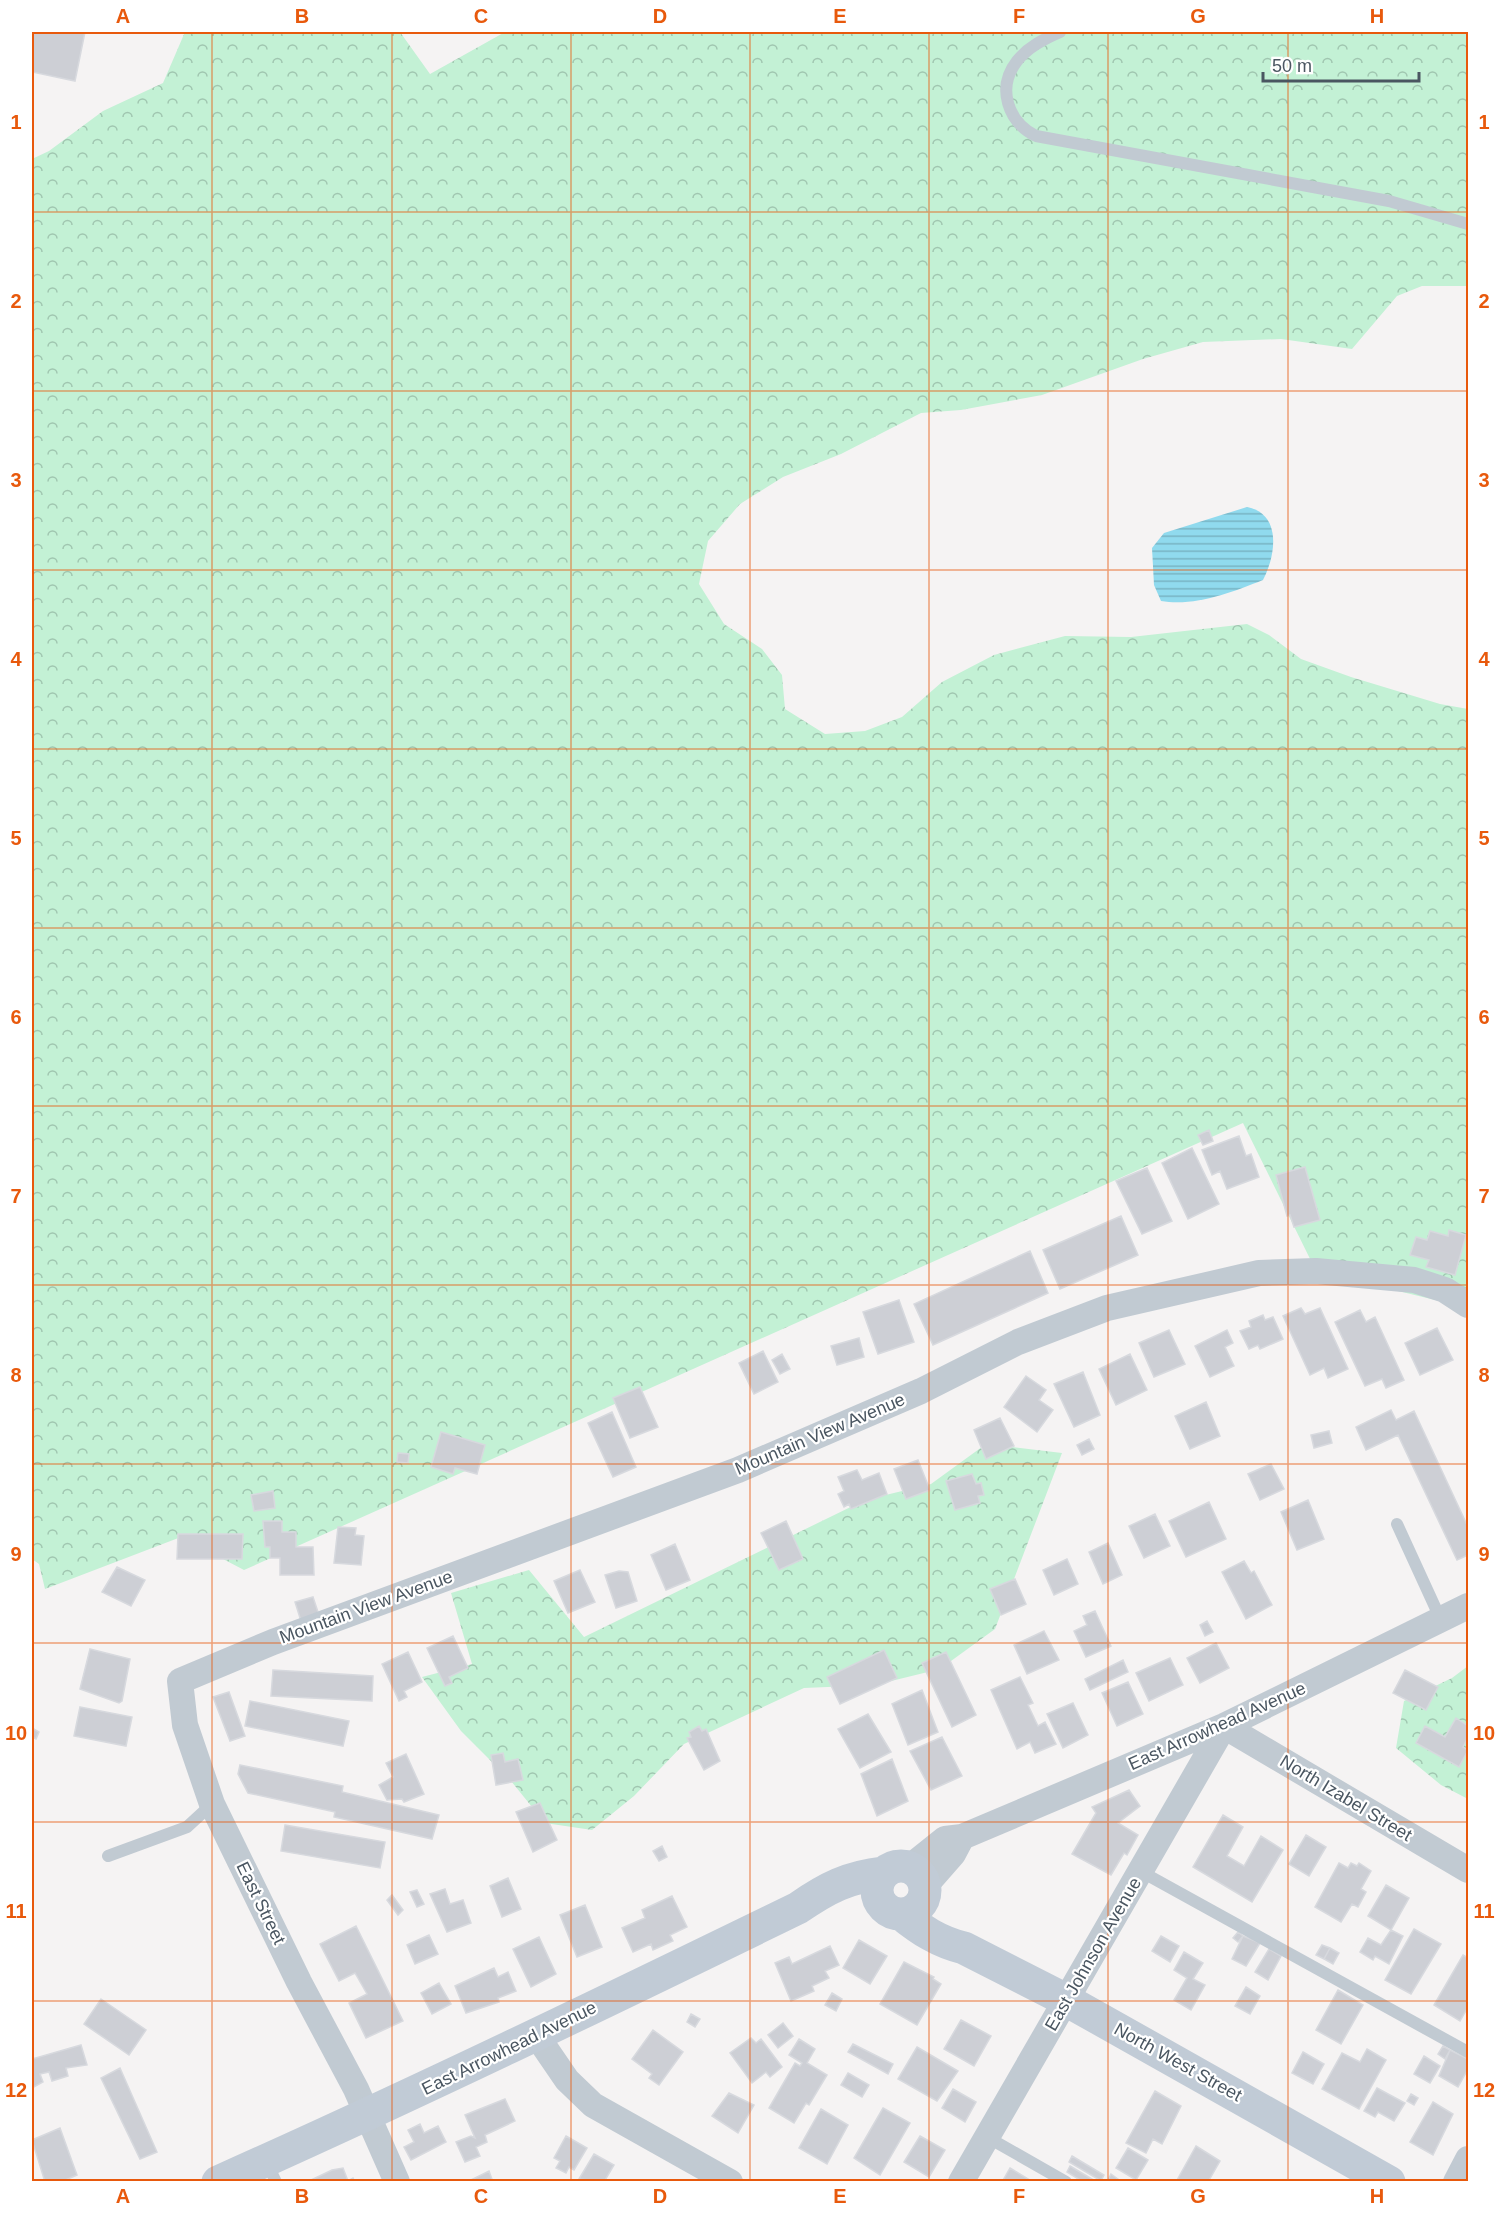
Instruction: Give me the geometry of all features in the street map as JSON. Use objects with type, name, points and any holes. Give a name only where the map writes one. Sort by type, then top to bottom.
[{"type":"street","name":"Mountain View Avenue","points":[[180,1682],[273,1642],[738,1470],[921,1391],[1018,1342],[1107,1308],[1259,1273],[1317,1271],[1414,1280],[1445,1290],[1468,1305]]},
{"type":"street","name":"East Arrowhead Avenue","points":[[218,2181],[271,2171],[368,2115],[798,1908],[863,1904],[905,1891],[954,1854],[962,1837],[1224,1726],[1468,1606]]},
{"type":"street","name":"East Street","points":[[180,1682],[185,1725],[212,1804],[368,2115],[397,2181]]},
{"type":"street","name":"North Izabel Street","points":[[1224,1726],[1468,1870]]},
{"type":"street","name":"East Johnson Avenue","points":[[961,2181],[1224,1726]]},
{"type":"street","name":"North West Street","points":[[905,1891],[925,1933],[964,1948],[1066,2000],[1389,2181]]},
{"type":"street","points":[[541,2042],[567,2080],[593,2105],[730,2181]]},
{"type":"street","points":[[1456,2181],[1468,2159]]},
{"type":"lane","points":[[1060,32],[1024,53],[1008,77],[1007,99],[1011,115],[1027,131],[1036,136],[1389,201],[1468,224]]},
{"type":"lane","points":[[1397,1524],[1441,1620]]},
{"type":"lane","points":[[108,1856],[187,1827],[212,1804]]},
{"type":"lane","points":[[1140,1871],[1468,2052]]},
{"type":"lane","points":[[987,2136],[1066,2181]]},
{"type":"green space","points":[[185,32],[400,32],[430,74],[505,32],[1468,32],[1468,286],[1422,286],[1397,296],[1352,349],[1281,339],[1203,342],[1143,359],[1042,395],[961,410],[921,413],[841,454],[783,477],[740,504],[708,541],[699,584],[724,624],[762,649],[782,675],[785,709],[825,734],[865,731],[902,717],[942,682],[994,655],[1065,636],[1131,637],[1247,624],[1269,635],[1301,659],[1440,704],[1468,709],[1468,1308],[1316,1271],[1243,1123],[244,1570],[181,1537],[45,1589],[39,1564],[32,1559],[32,159],[49,151],[103,111],[163,83]]},
{"type":"green space","points":[[986,1444],[1062,1453],[995,1629],[940,1669],[875,1685],[804,1688],[684,1744],[634,1796],[592,1830],[545,1823],[511,1781],[461,1731],[422,1677],[472,1664],[451,1593],[529,1570],[584,1637],[865,1500],[931,1484]]},
{"type":"green space","points":[[1468,1666],[1468,1799],[1441,1785],[1396,1748],[1404,1701],[1452,1678]]},
{"type":"water","points":[[1247,507],[1258,511],[1271,527],[1273,548],[1263,580],[1226,594],[1200,600],[1161,601],[1154,585],[1152,548],[1164,533]]},
{"type":"building","points":[[32,32],[85,32],[75,81],[32,72]]},
{"type":"building","points":[[1209,1130],[1213,1141],[1203,1145],[1198,1135]]},
{"type":"building","points":[[1239,1136],[1246,1156],[1251,1154],[1259,1177],[1227,1189],[1220,1171],[1212,1175],[1202,1150]]},
{"type":"building","points":[[1192,1148],[1219,1204],[1188,1219],[1162,1163]]},
{"type":"building","points":[[1305,1167],[1320,1220],[1294,1227],[1290,1215],[1287,1216],[1276,1175]]},
{"type":"building","points":[[1147,1168],[1172,1221],[1142,1234],[1116,1181]]},
{"type":"building","points":[[1121,1216],[1138,1255],[1060,1289],[1043,1250]]},
{"type":"building","points":[[1449,1230],[1466,1235],[1455,1275],[1426,1267],[1429,1260],[1410,1255],[1416,1237],[1427,1240],[1430,1231],[1448,1236]]},
{"type":"building","points":[[1030,1251],[1048,1293],[933,1345],[914,1304]]},
{"type":"building","points":[[899,1300],[914,1342],[878,1354],[863,1312]]},
{"type":"building","points":[[1301,1308],[1305,1314],[1320,1308],[1348,1369],[1328,1378],[1324,1368],[1310,1375],[1283,1316]]},
{"type":"building","points":[[1360,1310],[1366,1322],[1375,1317],[1404,1380],[1386,1388],[1382,1379],[1365,1386],[1335,1322]]},
{"type":"building","points":[[1263,1315],[1265,1320],[1273,1317],[1283,1339],[1260,1349],[1258,1345],[1249,1349],[1240,1331],[1251,1327],[1249,1321]]},
{"type":"building","points":[[1437,1328],[1453,1360],[1420,1375],[1405,1343]]},
{"type":"building","points":[[1169,1330],[1185,1364],[1154,1377],[1139,1343]]},
{"type":"building","points":[[1227,1330],[1233,1343],[1225,1347],[1234,1366],[1210,1377],[1195,1346]]},
{"type":"building","points":[[859,1338],[864,1357],[837,1365],[831,1346]]},
{"type":"building","points":[[763,1351],[778,1382],[754,1394],[739,1363]]},
{"type":"building","points":[[782,1354],[790,1369],[780,1374],[772,1360]]},
{"type":"building","points":[[1130,1354],[1147,1390],[1116,1405],[1099,1369]]},
{"type":"building","points":[[1083,1372],[1100,1415],[1074,1427],[1054,1384]]},
{"type":"building","points":[[1026,1376],[1046,1390],[1039,1400],[1053,1410],[1037,1432],[1004,1407]]},
{"type":"building","points":[[640,1387],[658,1427],[630,1438],[613,1398]]},
{"type":"building","points":[[1206,1402],[1220,1436],[1190,1449],[1175,1416]]},
{"type":"building","points":[[1391,1410],[1396,1420],[1414,1411],[1468,1527],[1468,1555],[1457,1560],[1398,1435],[1366,1450],[1356,1427]]},
{"type":"building","points":[[612,1412],[636,1467],[613,1477],[588,1423]]},
{"type":"building","points":[[1000,1418],[1014,1446],[986,1459],[974,1430]]},
{"type":"building","points":[[1329,1431],[1332,1443],[1314,1448],[1311,1435]]},
{"type":"building","points":[[441,1432],[485,1445],[477,1474],[455,1468],[453,1474],[431,1467]]},
{"type":"building","points":[[1089,1439],[1094,1449],[1082,1455],[1077,1445]]},
{"type":"building","points":[[398,1453],[409,1454],[408,1463],[397,1462]]},
{"type":"building","points":[[918,1460],[930,1490],[906,1499],[894,1469]]},
{"type":"building","points":[[1271,1464],[1284,1489],[1260,1500],[1248,1474]]},
{"type":"building","points":[[857,1470],[862,1480],[879,1473],[887,1494],[851,1509],[849,1504],[844,1507],[838,1494],[844,1491],[838,1477]]},
{"type":"building","points":[[972,1474],[976,1484],[981,1483],[984,1495],[978,1496],[980,1503],[955,1510],[946,1481]]},
{"type":"building","points":[[273,1491],[275,1508],[254,1511],[251,1495]]},
{"type":"building","points":[[1308,1500],[1324,1539],[1297,1550],[1281,1512]]},
{"type":"building","points":[[1209,1502],[1226,1539],[1186,1557],[1169,1521]]},
{"type":"building","points":[[1155,1514],[1170,1546],[1144,1558],[1129,1526]]},
{"type":"building","points":[[263,1521],[282,1521],[282,1532],[296,1532],[296,1547],[313,1547],[314,1575],[280,1575],[280,1558],[270,1558],[270,1547],[265,1547]]},
{"type":"building","points":[[786,1521],[803,1559],[779,1570],[761,1533]]},
{"type":"building","points":[[338,1527],[356,1528],[355,1535],[364,1536],[361,1565],[334,1563]]},
{"type":"building","points":[[178,1534],[243,1534],[242,1559],[177,1559]]},
{"type":"building","points":[[1108,1543],[1122,1575],[1103,1584],[1089,1552]]},
{"type":"building","points":[[675,1544],[690,1580],[666,1590],[651,1555]]},
{"type":"building","points":[[1067,1559],[1078,1584],[1054,1595],[1043,1570]]},
{"type":"building","points":[[1244,1561],[1251,1573],[1254,1571],[1272,1605],[1246,1619],[1222,1572]]},
{"type":"building","points":[[117,1567],[145,1580],[131,1606],[102,1592]]},
{"type":"building","points":[[580,1570],[595,1602],[568,1613],[554,1581]]},
{"type":"building","points":[[619,1571],[628,1572],[637,1601],[616,1608],[605,1575]]},
{"type":"building","points":[[1015,1579],[1026,1604],[1001,1615],[990,1589]]},
{"type":"building","points":[[313,1597],[319,1615],[301,1621],[295,1602]]},
{"type":"building","points":[[1095,1611],[1111,1646],[1086,1657],[1074,1631],[1087,1625],[1083,1616]]},
{"type":"building","points":[[1207,1621],[1213,1632],[1205,1636],[1200,1625]]},
{"type":"building","points":[[1044,1631],[1059,1660],[1027,1674],[1014,1645]]},
{"type":"building","points":[[453,1636],[468,1668],[449,1677],[452,1683],[445,1686],[427,1648]]},
{"type":"building","points":[[1216,1643],[1229,1668],[1200,1683],[1187,1658]]},
{"type":"building","points":[[90,1649],[130,1659],[122,1701],[119,1703],[80,1689]]},
{"type":"building","points":[[884,1650],[897,1678],[840,1704],[827,1677]]},
{"type":"building","points":[[408,1652],[422,1682],[404,1691],[407,1697],[399,1701],[382,1664]]},
{"type":"building","points":[[946,1652],[976,1715],[952,1727],[922,1663]]},
{"type":"building","points":[[1170,1658],[1183,1685],[1149,1701],[1136,1673]]},
{"type":"building","points":[[1123,1660],[1128,1672],[1090,1690],[1085,1679]]},
{"type":"building","points":[[273,1670],[373,1676],[372,1701],[271,1696]]},
{"type":"building","points":[[1405,1670],[1438,1687],[1426,1710],[1393,1693]]},
{"type":"building","points":[[1020,1677],[1033,1703],[1028,1705],[1038,1726],[1045,1722],[1056,1744],[1035,1753],[1030,1742],[1017,1749],[991,1690]]},
{"type":"building","points":[[1128,1682],[1143,1714],[1117,1726],[1102,1693]]},
{"type":"building","points":[[922,1690],[938,1732],[908,1745],[892,1704]]},
{"type":"building","points":[[229,1692],[245,1736],[230,1741],[213,1697]]},
{"type":"building","points":[[250,1701],[349,1721],[343,1746],[245,1726]]},
{"type":"building","points":[[1073,1703],[1088,1735],[1063,1748],[1047,1714]]},
{"type":"building","points":[[80,1707],[132,1717],[126,1746],[74,1736]]},
{"type":"building","points":[[868,1714],[891,1752],[860,1768],[838,1729]]},
{"type":"building","points":[[1456,1718],[1468,1726],[1468,1737],[1463,1747],[1468,1750],[1459,1767],[1416,1743],[1425,1726],[1445,1737]]},
{"type":"building","points":[[699,1726],[702,1731],[706,1729],[720,1761],[704,1770],[687,1738],[691,1737],[689,1732]]},
{"type":"building","points":[[32,1728],[39,1732],[36,1739],[32,1737]]},
{"type":"building","points":[[942,1737],[962,1776],[931,1790],[910,1751]]},
{"type":"building","points":[[503,1753],[505,1762],[518,1759],[523,1780],[496,1785],[491,1755]]},
{"type":"building","points":[[406,1754],[424,1794],[404,1802],[402,1799],[387,1800],[379,1785],[393,1777],[386,1763]]},
{"type":"building","points":[[892,1759],[908,1801],[877,1816],[861,1774]]},
{"type":"building","points":[[240,1765],[343,1786],[342,1792],[439,1815],[432,1839],[334,1817],[335,1812],[248,1793],[238,1774]]},
{"type":"building","points":[[1129,1790],[1140,1806],[1118,1823],[1138,1835],[1127,1855],[1124,1853],[1111,1875],[1072,1854],[1096,1813],[1092,1807]]},
{"type":"building","points":[[540,1803],[557,1840],[533,1852],[516,1812]]},
{"type":"building","points":[[1223,1815],[1243,1827],[1227,1856],[1244,1866],[1261,1836],[1283,1850],[1252,1902],[1193,1867]]},
{"type":"building","points":[[285,1825],[385,1842],[380,1868],[281,1851]]},
{"type":"building","points":[[1306,1835],[1326,1847],[1309,1876],[1289,1864]]},
{"type":"building","points":[[662,1846],[667,1857],[659,1861],[653,1851]]},
{"type":"building","points":[[1339,1863],[1348,1868],[1351,1863],[1357,1866],[1359,1863],[1371,1871],[1361,1889],[1366,1892],[1358,1907],[1352,1904],[1341,1922],[1315,1907]]},
{"type":"building","points":[[508,1878],[521,1909],[502,1917],[490,1886]]},
{"type":"building","points":[[1386,1885],[1409,1898],[1391,1930],[1368,1916]]},
{"type":"building","points":[[445,1889],[450,1904],[463,1900],[471,1923],[447,1932],[430,1894]]},
{"type":"building","points":[[417,1890],[424,1904],[417,1907],[410,1892]]},
{"type":"building","points":[[392,1895],[403,1910],[398,1915],[387,1900]]},
{"type":"building","points":[[672,1896],[687,1927],[670,1935],[673,1941],[653,1950],[651,1944],[633,1952],[622,1928],[645,1918],[642,1910]]},
{"type":"building","points":[[585,1905],[602,1947],[577,1957],[560,1915]]},
{"type":"building","points":[[356,1926],[403,2021],[366,2038],[349,2003],[367,1994],[355,1973],[339,1981],[320,1944]]},
{"type":"building","points":[[1414,1929],[1441,1944],[1411,1994],[1385,1980]]},
{"type":"building","points":[[1391,1930],[1403,1936],[1389,1964],[1375,1956],[1373,1960],[1360,1952],[1368,1938],[1381,1945]]},
{"type":"building","points":[[1238,1932],[1243,1936],[1238,1942],[1233,1938]]},
{"type":"building","points":[[429,1935],[438,1954],[415,1964],[407,1945]]},
{"type":"building","points":[[1161,1936],[1179,1946],[1170,1962],[1152,1951]]},
{"type":"building","points":[[1243,1936],[1260,1943],[1246,1966],[1232,1959]]},
{"type":"building","points":[[539,1937],[556,1974],[531,1987],[513,1949]]},
{"type":"building","points":[[859,1940],[887,1956],[870,1984],[843,1968]]},
{"type":"building","points":[[1322,1945],[1330,1948],[1324,1959],[1316,1955]]},
{"type":"building","points":[[830,1946],[839,1965],[825,1971],[829,1978],[812,1986],[814,1991],[791,2001],[775,1963],[789,1957],[792,1964]]},
{"type":"building","points":[[1330,1948],[1339,1953],[1333,1964],[1324,1959]]},
{"type":"building","points":[[1269,1949],[1281,1956],[1268,1980],[1255,1972]]},
{"type":"building","points":[[1184,1952],[1203,1963],[1193,1979],[1205,1985],[1191,2010],[1174,2000],[1187,1978],[1174,1970]]},
{"type":"building","points":[[1463,1955],[1468,1958],[1468,2007],[1460,2021],[1434,2005]]},
{"type":"building","points":[[904,1962],[934,1977],[933,1979],[941,1984],[917,2025],[880,2004]]},
{"type":"building","points":[[494,1968],[498,1977],[508,1972],[516,1991],[498,1998],[499,2002],[466,2013],[455,1986]]},
{"type":"building","points":[[439,1983],[451,2004],[432,2014],[421,1993]]},
{"type":"building","points":[[1246,1987],[1260,1996],[1250,2014],[1235,2006]]},
{"type":"building","points":[[1338,1990],[1363,2005],[1341,2044],[1316,2030]]},
{"type":"building","points":[[832,1993],[842,1999],[836,2011],[825,2005]]},
{"type":"building","points":[[101,1999],[146,2030],[129,2055],[84,2024]]},
{"type":"building","points":[[691,2014],[700,2019],[695,2027],[687,2022]]},
{"type":"building","points":[[961,2020],[991,2036],[974,2066],[944,2049]]},
{"type":"building","points":[[783,2023],[793,2036],[778,2048],[768,2035]]},
{"type":"building","points":[[653,2030],[683,2052],[659,2085],[649,2078],[652,2074],[632,2059]]},
{"type":"building","points":[[751,2038],[756,2043],[761,2039],[782,2067],[770,2077],[766,2072],[752,2083],[730,2053]]},
{"type":"building","points":[[799,2039],[815,2049],[807,2063],[827,2075],[809,2105],[806,2103],[794,2123],[769,2108],[795,2063],[800,2066],[802,2063],[789,2055]]},
{"type":"building","points":[[853,2044],[893,2064],[888,2074],[848,2052]]},
{"type":"building","points":[[81,2045],[87,2065],[66,2068],[68,2076],[52,2081],[49,2072],[40,2074],[43,2082],[32,2088],[32,2059]]},
{"type":"building","points":[[1443,2046],[1450,2050],[1445,2059],[1438,2054]]},
{"type":"building","points":[[917,2047],[958,2071],[937,2101],[898,2079]]},
{"type":"building","points":[[1367,2049],[1386,2060],[1359,2109],[1322,2089],[1342,2053],[1360,2062]]},
{"type":"building","points":[[1450,2050],[1468,2059],[1468,2069],[1458,2087],[1439,2076]]},
{"type":"building","points":[[1303,2052],[1324,2064],[1313,2084],[1292,2073]]},
{"type":"building","points":[[1424,2056],[1440,2066],[1430,2083],[1414,2074]]},
{"type":"building","points":[[120,2068],[157,2152],[140,2159],[101,2078]]},
{"type":"building","points":[[848,2073],[869,2085],[862,2097],[841,2085]]},
{"type":"building","points":[[1377,2088],[1405,2103],[1394,2121],[1378,2112],[1375,2117],[1364,2111]]},
{"type":"building","points":[[953,2089],[976,2102],[965,2122],[942,2108]]},
{"type":"building","points":[[1155,2091],[1181,2106],[1162,2144],[1153,2139],[1146,2153],[1126,2143]]},
{"type":"building","points":[[729,2093],[754,2105],[738,2133],[712,2116]]},
{"type":"building","points":[[1411,2094],[1418,2098],[1414,2105],[1407,2101]]},
{"type":"building","points":[[505,2099],[515,2121],[485,2135],[487,2142],[476,2147],[480,2156],[465,2162],[456,2142],[471,2136],[475,2138],[465,2115]]},
{"type":"building","points":[[1433,2102],[1453,2114],[1433,2155],[1410,2142]]},
{"type":"building","points":[[883,2108],[910,2123],[880,2175],[854,2158]]},
{"type":"building","points":[[821,2109],[848,2125],[827,2164],[799,2148]]},
{"type":"building","points":[[420,2124],[424,2133],[438,2126],[446,2142],[411,2160],[404,2147],[414,2142],[408,2130]]},
{"type":"building","points":[[60,2128],[77,2175],[61,2182],[45,2182],[32,2140]]},
{"type":"building","points":[[566,2136],[587,2148],[574,2170],[569,2167],[566,2173],[556,2168],[560,2161],[554,2158]]},
{"type":"building","points":[[920,2136],[945,2150],[929,2177],[904,2162]]},
{"type":"building","points":[[1196,2146],[1220,2161],[1208,2182],[1176,2182]]},
{"type":"building","points":[[1128,2148],[1148,2160],[1136,2180],[1116,2168]]},
{"type":"building","points":[[594,2154],[614,2165],[604,2182],[579,2179]]},
{"type":"building","points":[[1072,2156],[1104,2175],[1101,2181],[1069,2162]]},
{"type":"building","points":[[1070,2166],[1097,2182],[1083,2182],[1067,2172]]},
{"type":"building","points":[[343,2168],[348,2181],[353,2178],[355,2182],[307,2182],[332,2170]]},
{"type":"building","points":[[1010,2168],[1033,2182],[1002,2182]]},
{"type":"building","points":[[489,2171],[493,2182],[467,2182]]},
{"type":"building","points":[[1111,2174],[1122,2182],[1107,2182]]}]
